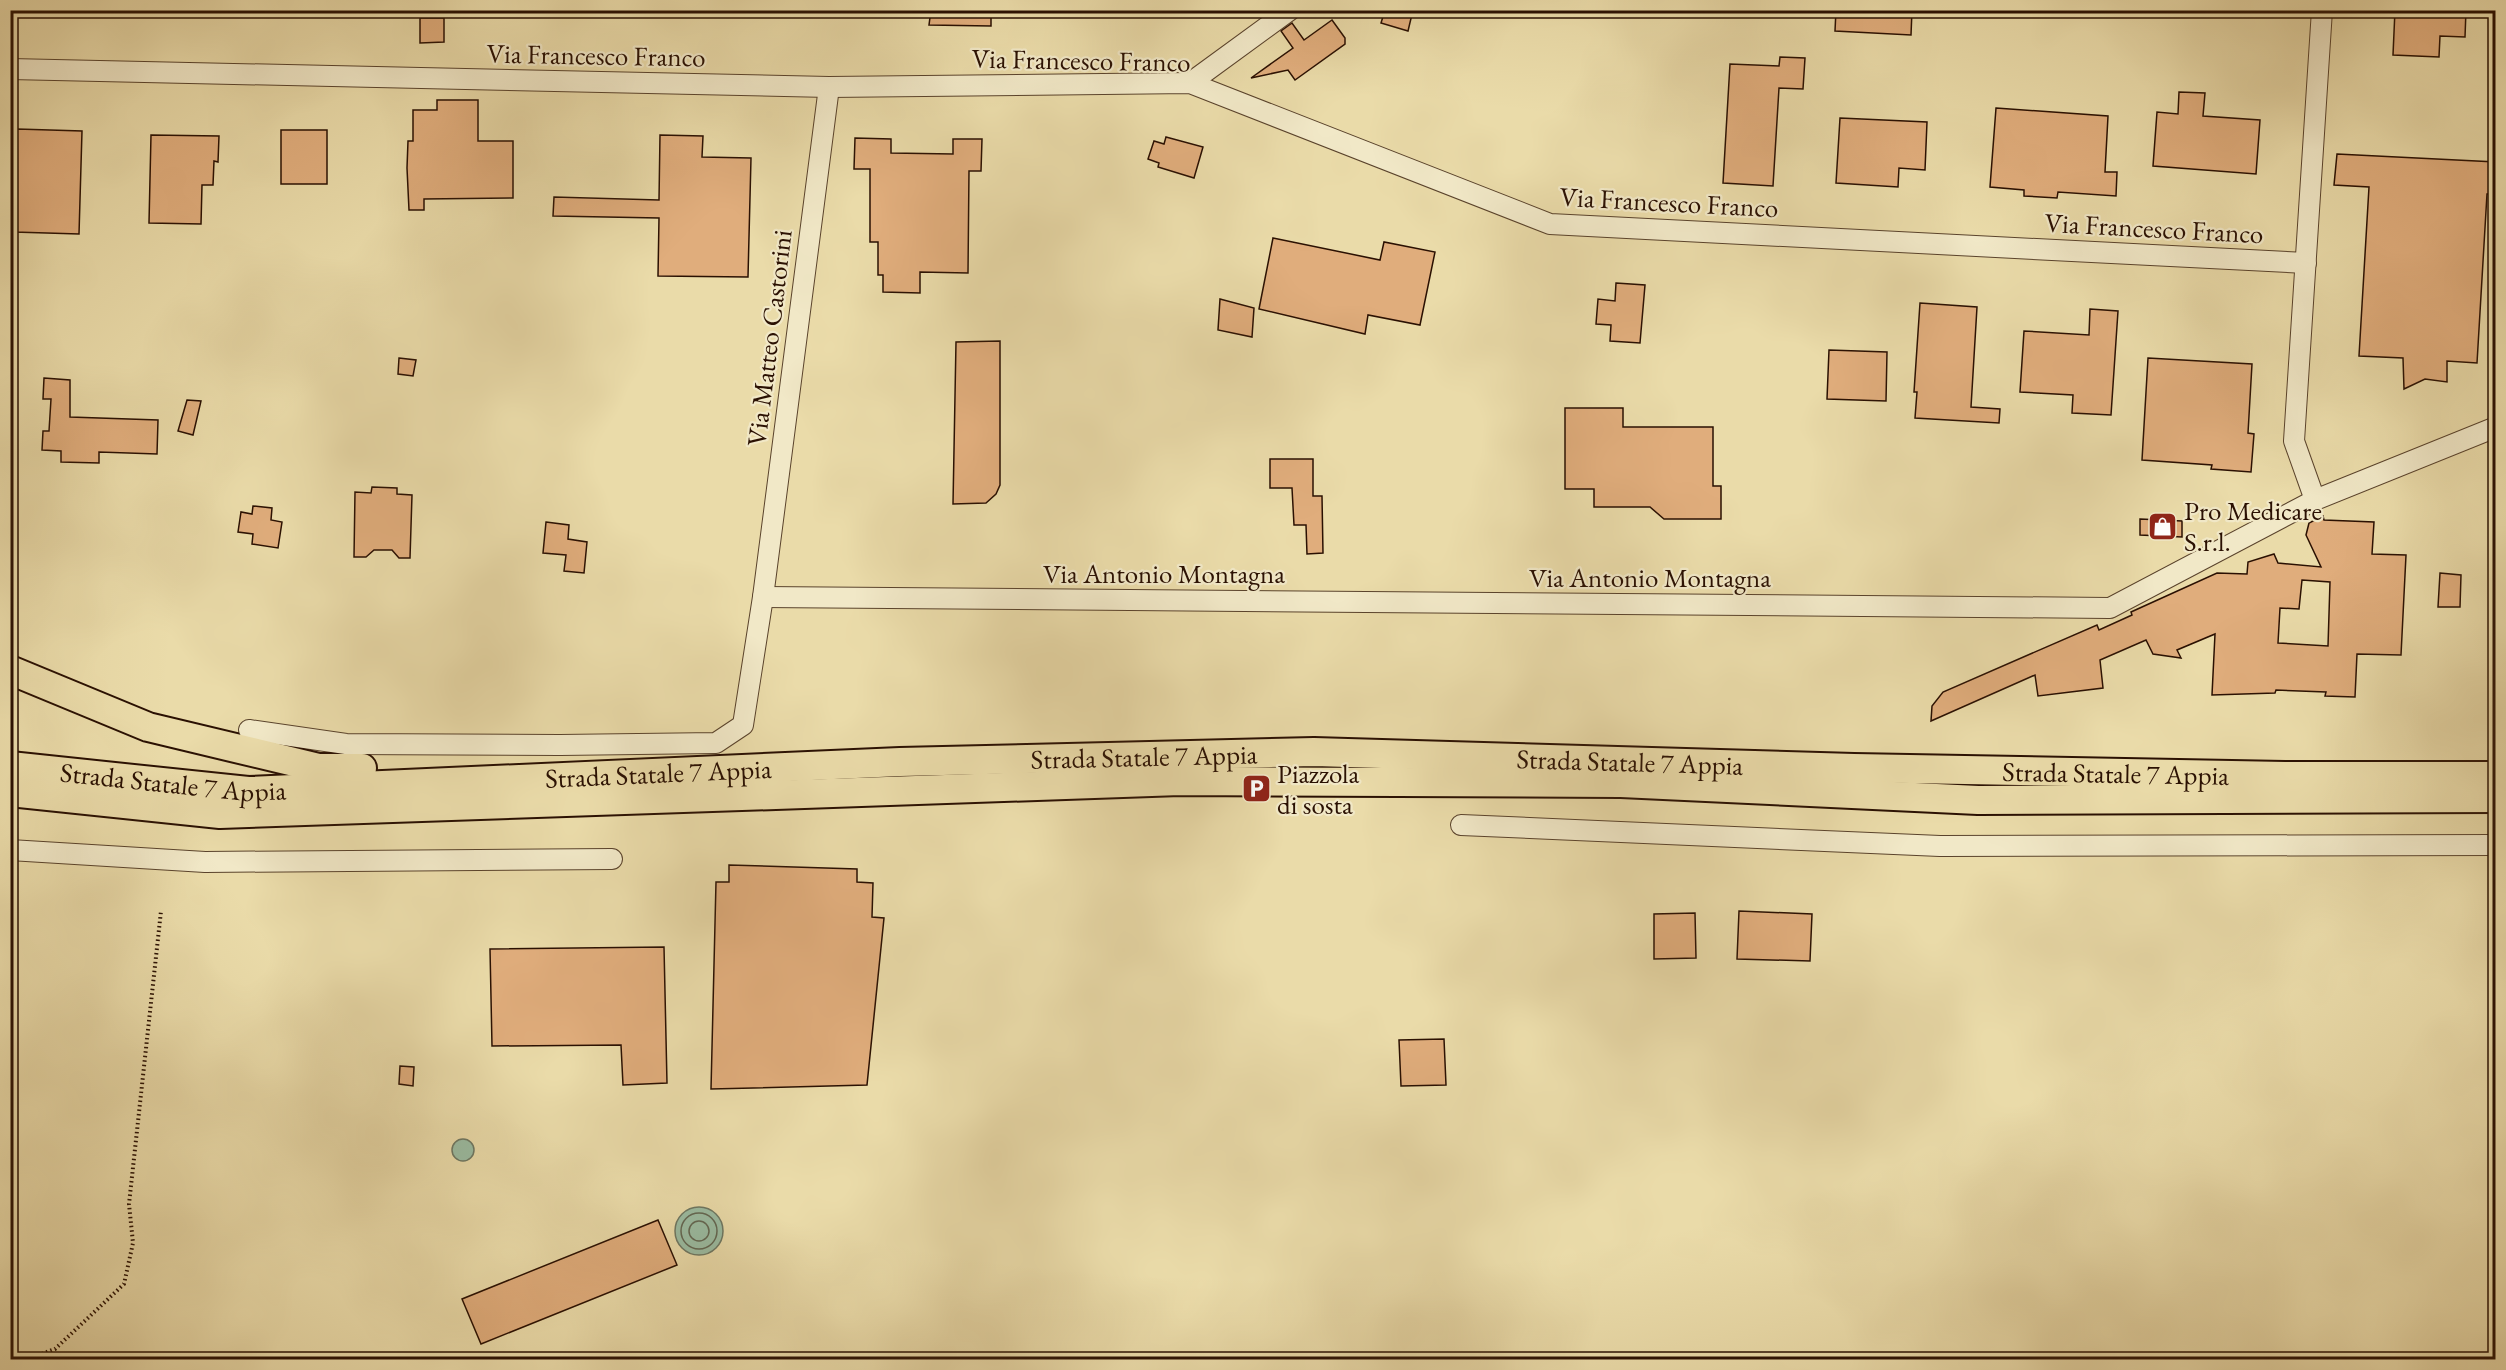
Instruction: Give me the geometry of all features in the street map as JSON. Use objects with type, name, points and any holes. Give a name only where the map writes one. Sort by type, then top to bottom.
[{"type":"highway","points":[[10,670],[148,727],[320,768],[429,768],[628,774]]},
{"type":"highway","name":"Strada Statale 7 Appia","points":[[10,766],[248,791],[900,762],[1314,752],[2285,777],[2496,776]]},
{"type":"highway","name":"Strada Statale 7 Appia","points":[[10,792],[220,814],[1180,781],[1621,783],[1978,800],[2496,798]]},
{"type":"street","points":[[1190,83],[1290,10]]},
{"type":"street","points":[[2315,500],[2294,441],[2322,10]]},
{"type":"street","name":"Via Francesco Franco","points":[[10,69],[829,87],[1190,83],[1550,224],[2306,263]]},
{"type":"street","name":"Via Matteo Castorini","points":[[249,730],[346,744],[716,743],[743,725],[763,597],[829,87]]},
{"type":"street","name":"Via Antonio Montagna","points":[[763,597],[2110,608],[2315,500],[2496,426]]},
{"type":"street","points":[[1461,825],[1940,846],[2496,845]]},
{"type":"street","points":[[10,850],[205,862],[612,859]]},
{"type":"path","points":[[25,1359],[55,1349],[124,1284],[133,1243],[129,1204],[161,911]]},
{"type":"water","points":[[459,1139],[467,1139],[474,1146],[474,1154],[467,1161],[459,1161],[452,1154],[452,1146]]},
{"type":"water","points":[[699,1207],[716,1214],[723,1231],[716,1248],[699,1255],[682,1248],[675,1231],[682,1214]]},
{"type":"building","points":[[931,10],[991,10],[991,26],[929,25]]},
{"type":"building","points":[[1385,10],[1413,10],[1408,31],[1381,23]]},
{"type":"building","points":[[1836,10],[1912,10],[1911,35],[1835,31]]},
{"type":"building","points":[[2395,10],[2466,10],[2465,37],[2440,36],[2439,57],[2393,55]]},
{"type":"building","points":[[420,18],[444,18],[444,42],[420,43]]},
{"type":"building","points":[[1332,20],[1345,38],[1345,44],[1295,80],[1288,70],[1251,78],[1293,48],[1281,31],[1292,23],[1304,40]]},
{"type":"building","points":[[1780,57],[1805,58],[1803,89],[1779,88],[1773,186],[1723,183],[1730,64],[1779,66]]},
{"type":"building","points":[[2179,92],[2205,93],[2203,116],[2260,120],[2256,174],[2153,166],[2157,112],[2178,114]]},
{"type":"building","points":[[437,100],[478,100],[478,141],[513,141],[513,198],[424,199],[424,210],[409,210],[408,141],[413,141],[413,110],[437,110]]},
{"type":"building","points":[[1996,108],[2108,116],[2105,172],[2117,172],[2116,196],[2058,192],[2057,198],[2024,196],[2024,190],[1990,187]]},
{"type":"building","points":[[1840,118],[1927,122],[1925,170],[1899,168],[1898,187],[1836,183]]},
{"type":"building","points":[[17,129],[82,131],[79,234],[14,232]]},
{"type":"building","points":[[281,130],[327,130],[327,184],[281,184]]},
{"type":"building","points":[[151,135],[219,136],[218,162],[214,161],[213,185],[202,185],[201,224],[149,223]]},
{"type":"building","points":[[660,135],[703,136],[702,157],[751,158],[748,277],[658,276],[659,218],[553,216],[554,197],[659,200]]},
{"type":"building","points":[[1166,137],[1203,147],[1194,178],[1158,167],[1159,163],[1148,159],[1154,141],[1164,144]]},
{"type":"building","points":[[855,138],[891,139],[891,153],[953,154],[953,139],[982,139],[981,171],[969,171],[968,273],[920,272],[920,293],[883,292],[883,275],[878,275],[878,242],[870,242],[870,169],[854,169]]},
{"type":"building","points":[[2337,154],[2496,162],[2496,194],[2487,194],[2477,363],[2447,361],[2447,382],[2425,379],[2404,389],[2403,358],[2359,356],[2369,187],[2334,185]]},
{"type":"building","points":[[1273,238],[1380,260],[1384,242],[1435,252],[1420,325],[1368,315],[1365,334],[1259,309]]},
{"type":"building","points":[[1616,283],[1645,285],[1640,343],[1610,341],[1611,325],[1596,324],[1598,299],[1615,301]]},
{"type":"building","points":[[1220,299],[1254,308],[1252,337],[1218,330]]},
{"type":"building","points":[[1920,303],[1977,307],[1971,407],[2000,409],[1999,423],[1915,418],[1917,392],[1914,392]]},
{"type":"building","points":[[2090,309],[2118,311],[2111,415],[2072,413],[2073,395],[2020,392],[2024,331],[2089,335]]},
{"type":"building","points":[[1000,341],[1000,485],[996,494],[986,503],[953,504],[956,342]]},
{"type":"building","points":[[1829,350],[1887,352],[1886,401],[1827,399]]},
{"type":"building","points":[[399,358],[416,360],[413,376],[398,374]]},
{"type":"building","points":[[2148,358],[2252,364],[2248,433],[2254,434],[2251,472],[2211,469],[2212,465],[2142,460]]},
{"type":"building","points":[[44,378],[70,380],[70,417],[158,420],[157,454],[99,452],[99,463],[61,462],[61,451],[42,450],[43,431],[49,431],[51,399],[43,399]]},
{"type":"building","points":[[187,400],[201,401],[193,435],[178,431]]},
{"type":"building","points":[[1565,408],[1623,408],[1623,427],[1713,427],[1713,486],[1721,486],[1721,519],[1664,519],[1650,507],[1594,507],[1594,489],[1565,489]]},
{"type":"building","points":[[1270,459],[1313,459],[1313,496],[1322,496],[1323,553],[1307,554],[1306,525],[1294,525],[1292,488],[1270,488]]},
{"type":"building","points":[[372,487],[397,488],[397,494],[412,495],[410,558],[399,558],[392,550],[374,550],[366,557],[354,557],[355,492],[371,493]]},
{"type":"building","points":[[253,506],[272,508],[271,520],[282,522],[278,548],[252,544],[253,534],[238,532],[241,512],[252,514]]},
{"type":"building","points":[[2323,516],[2324,520],[2374,522],[2372,554],[2406,555],[2401,655],[2357,654],[2355,697],[2325,696],[2326,692],[2276,690],[2275,693],[2212,695],[2215,634],[2177,650],[2181,658],[2153,654],[2146,640],[2100,660],[2103,688],[2038,696],[2035,675],[1931,721],[1932,706],[1943,692],[2097,625],[2099,630],[2132,615],[2131,612],[2217,573],[2247,574],[2248,562],[2274,554],[2278,563],[2321,567],[2306,535],[2309,523]],"holes":[[[2302,580],[2330,582],[2328,646],[2278,643],[2280,608],[2299,609]]]},
{"type":"building","points":[[2140,519],[2182,521],[2182,537],[2140,535]]},
{"type":"building","points":[[546,522],[569,525],[568,539],[587,542],[584,573],[564,571],[566,555],[543,553]]},
{"type":"building","points":[[2440,573],[2461,575],[2460,607],[2438,607]]},
{"type":"building","points":[[729,865],[857,869],[857,882],[873,883],[872,917],[884,918],[867,1085],[711,1089],[716,882],[729,882]]},
{"type":"building","points":[[1739,911],[1812,914],[1810,961],[1737,959]]},
{"type":"building","points":[[1695,913],[1696,958],[1654,959],[1654,914]]},
{"type":"building","points":[[664,947],[667,1083],[623,1085],[621,1045],[492,1046],[490,949]]},
{"type":"building","points":[[1444,1039],[1446,1085],[1401,1086],[1399,1040]]},
{"type":"building","points":[[400,1066],[414,1067],[413,1086],[399,1084]]},
{"type":"building","points":[[658,1220],[677,1265],[481,1344],[462,1299]]},
{"type":"place","name":"Pro Medicare S.r.l.","points":[[2163,526]]},
{"type":"place","name":"Piazzola di sosta","points":[[1256,789]]}]
